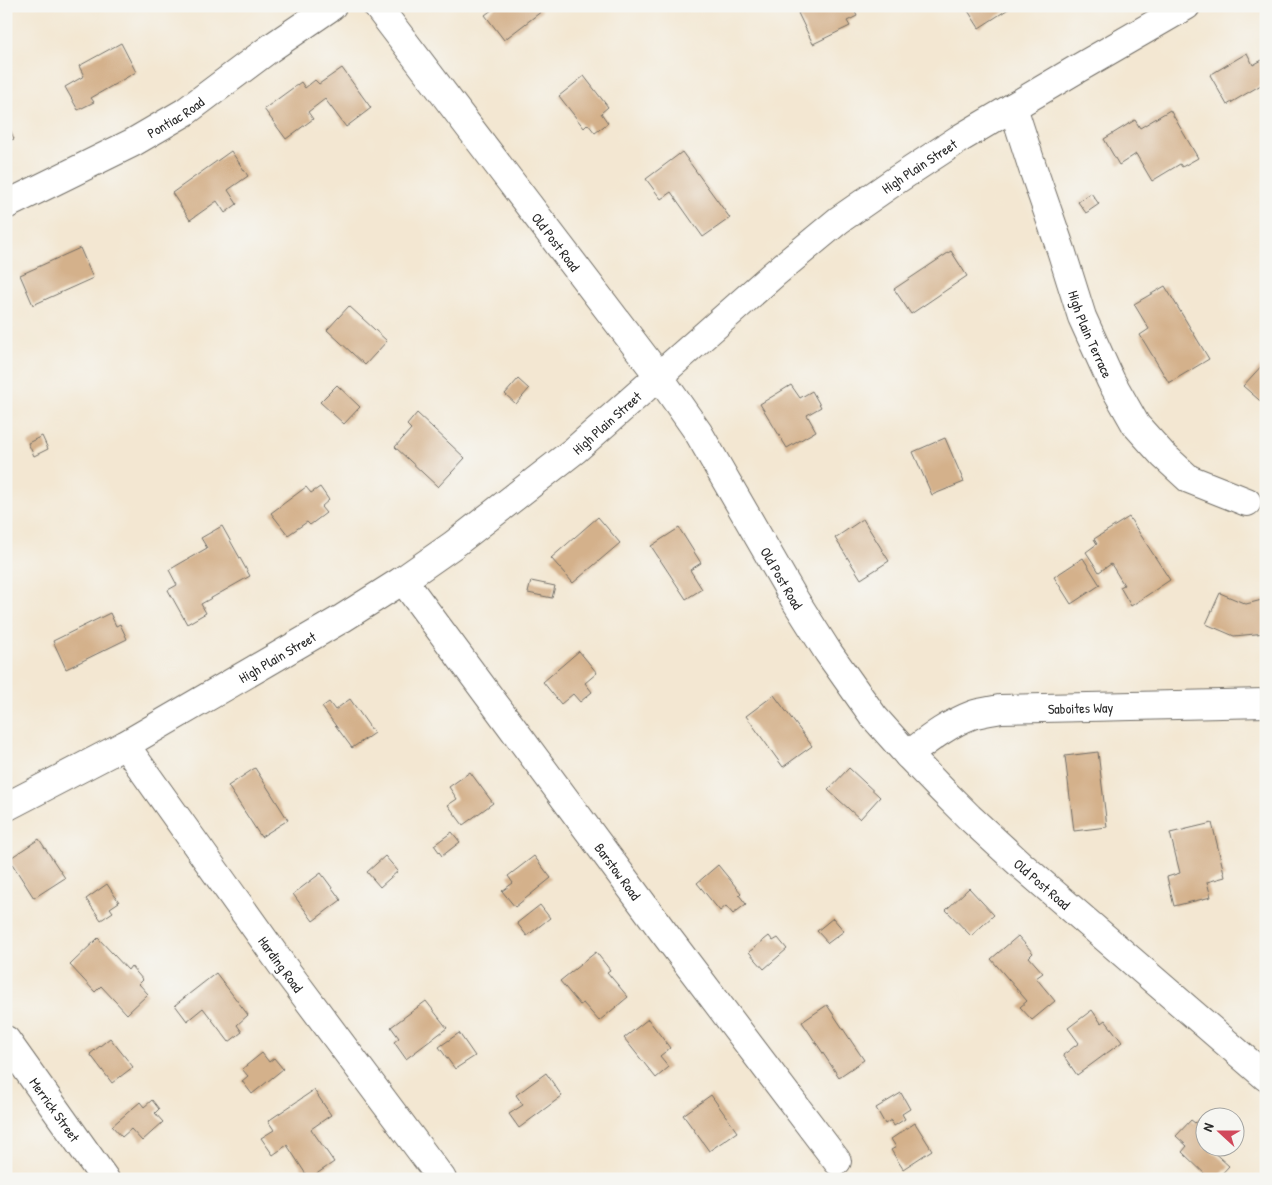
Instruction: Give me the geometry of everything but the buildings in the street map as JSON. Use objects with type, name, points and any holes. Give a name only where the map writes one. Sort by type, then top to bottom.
[{"type":"street","name":"Pontiac Road","points":[[6,205],[132,143],[185,112],[269,49],[332,6]]},
{"type":"street","name":"Old Post Road","points":[[377,6],[658,375],[698,432],[795,600],[828,652],[874,717],[908,755],[969,817],[1020,864],[1266,1077]]},
{"type":"street","name":"High Plain Street","points":[[6,807],[125,745],[343,618],[403,580],[452,545],[567,456],[774,274],[839,220],[959,139],[1077,68],[1186,6]]},
{"type":"street","name":"High Plain Terrace","points":[[1013,107],[1082,317],[1111,381],[1136,425],[1189,480],[1246,502]]},
{"type":"street","name":"Barstow Road","points":[[403,580],[662,930],[837,1161]]},
{"type":"street","name":"Saboites Way","points":[[908,755],[938,732],[961,720],[974,714],[1000,709],[1266,702]]},
{"type":"street","name":"Harding Road","points":[[125,745],[282,965],[442,1179]]},
{"type":"street","name":"Merrick Street","points":[[6,1040],[105,1179]]}]
